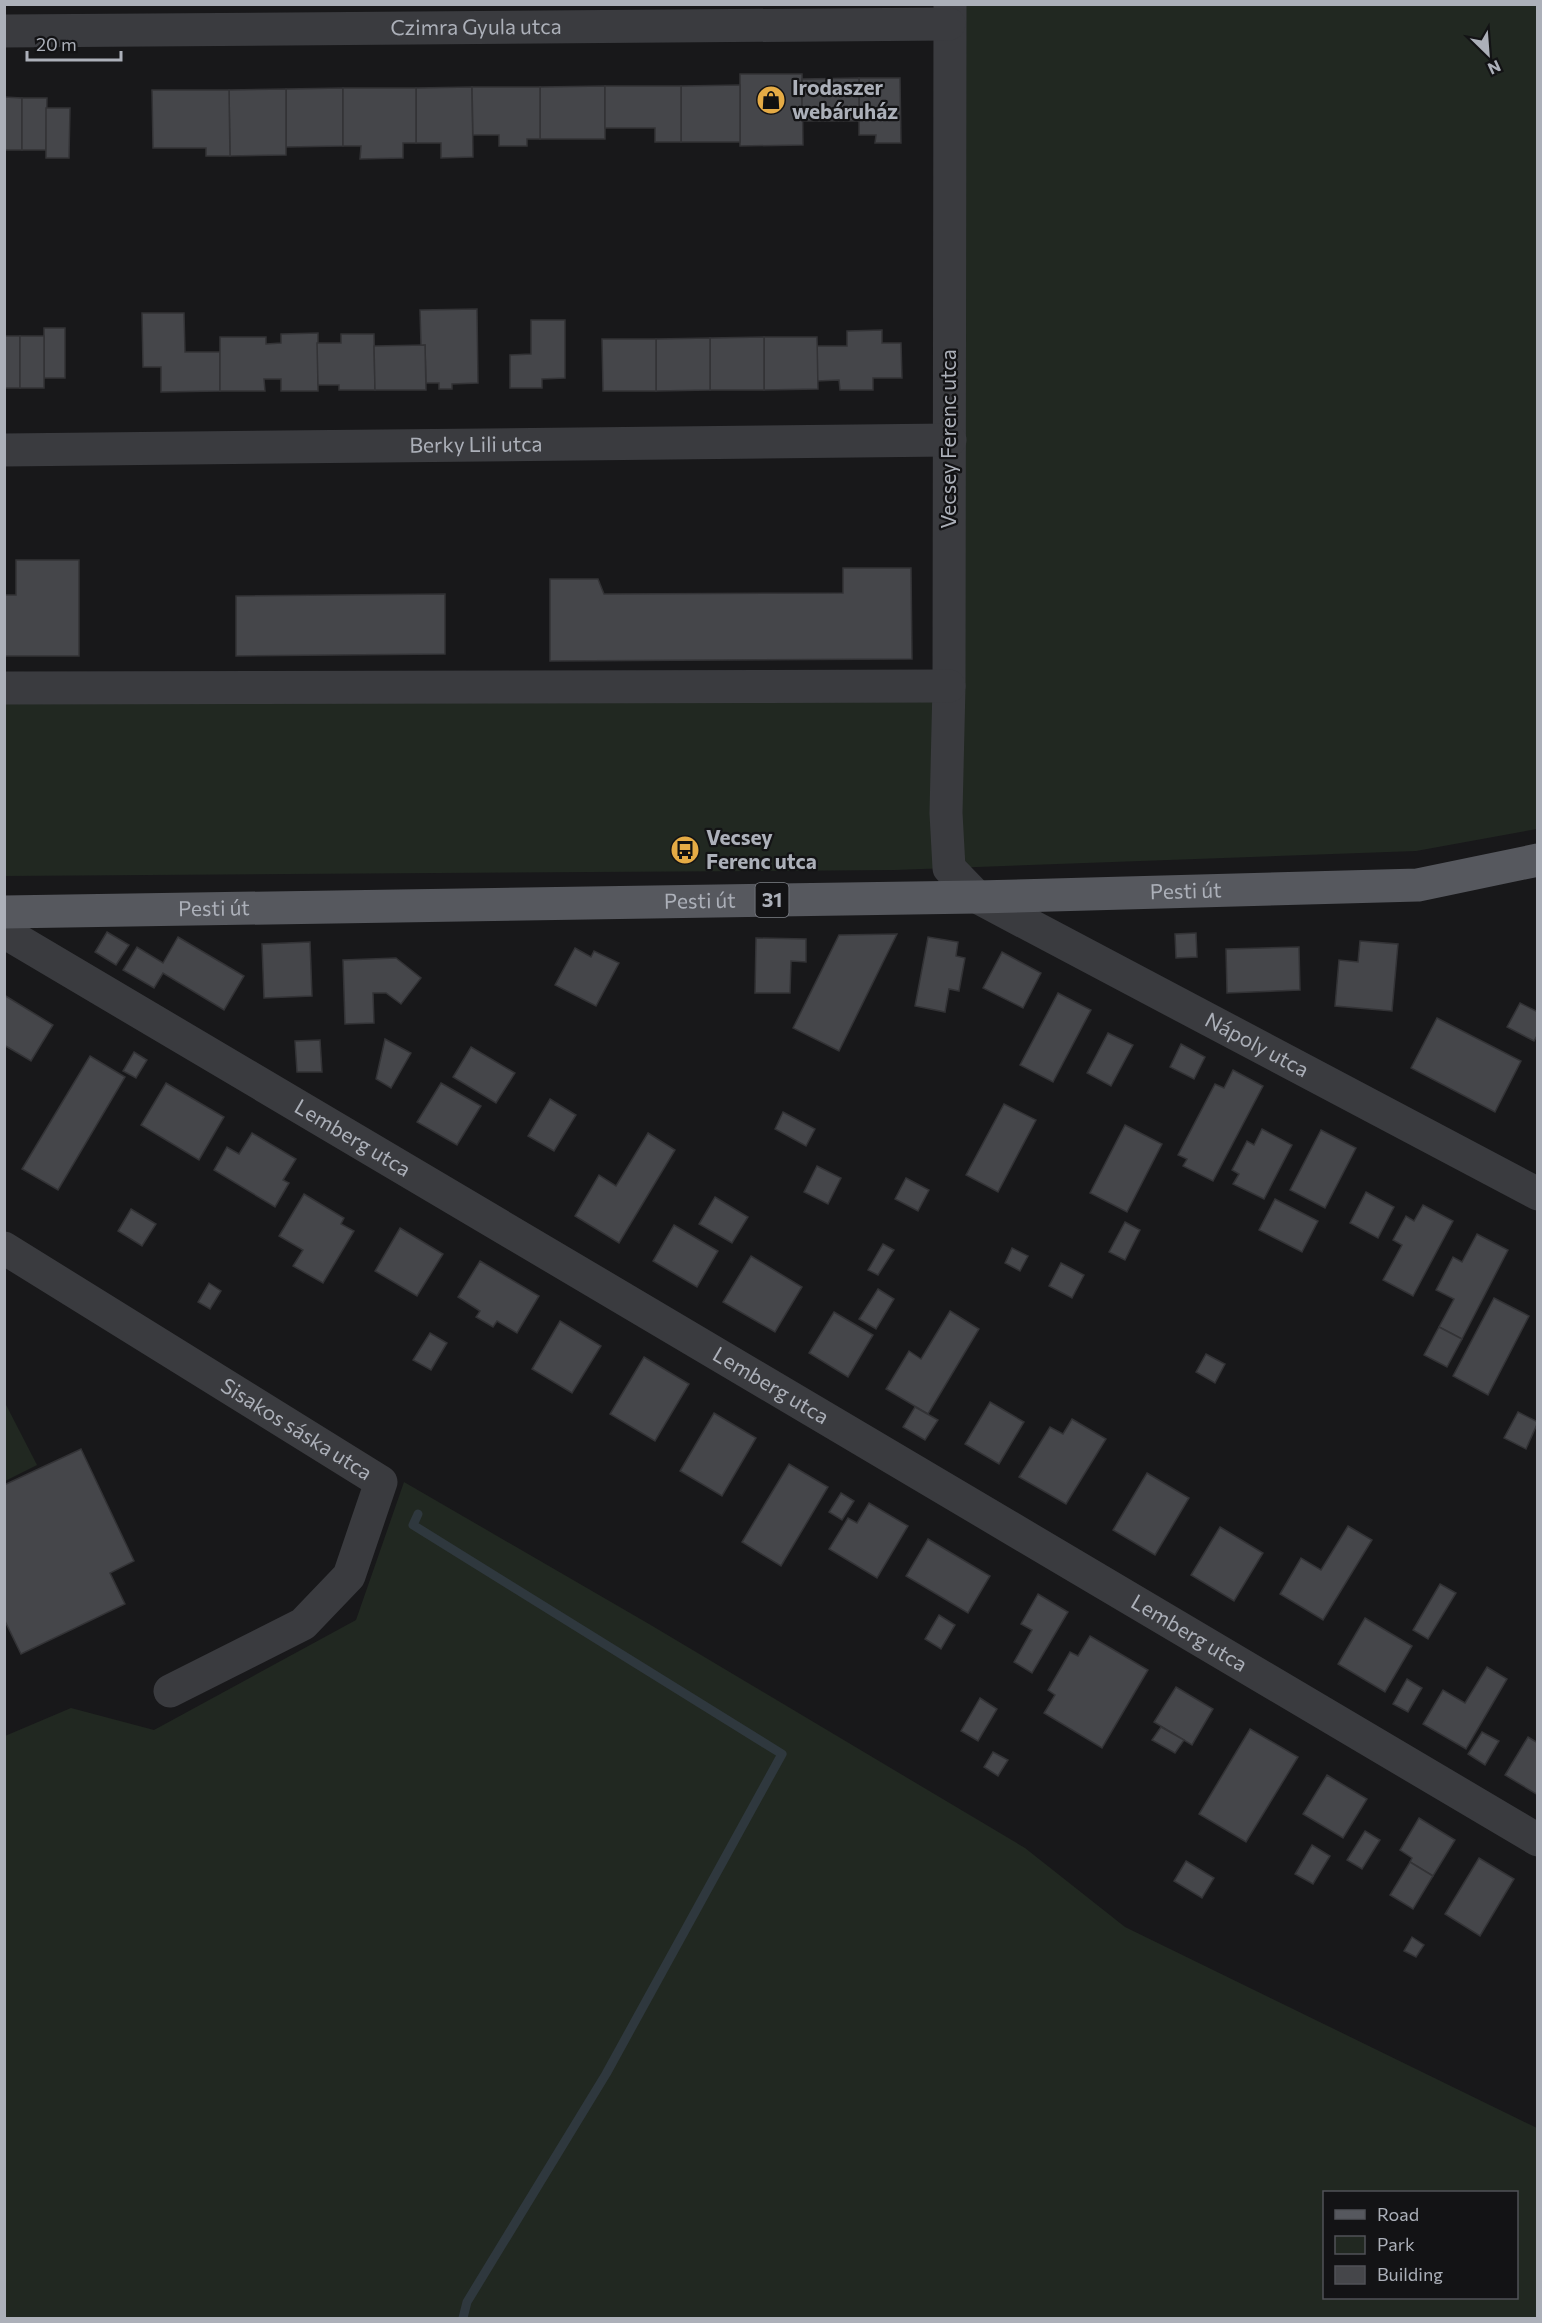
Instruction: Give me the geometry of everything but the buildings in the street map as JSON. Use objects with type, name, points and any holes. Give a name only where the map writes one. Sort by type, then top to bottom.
[{"type":"main road","name":"Pesti út","points":[[4,912],[977,897],[1418,885],[1538,860]]},
{"type":"street","name":"Czimra Gyula utca","points":[[4,31],[949,14]]},
{"type":"street","name":"Vecsey Ferenc utca","points":[[949,14],[950,440],[946,813],[949,868],[977,897]]},
{"type":"street","name":"Berky Lili utca","points":[[4,450],[950,440]]},
{"type":"street","points":[[4,687],[949,686]]},
{"type":"street","name":"Nápoly utca","points":[[977,897],[1538,1194]]},
{"type":"street","name":"Lemberg utca","points":[[4,932],[1538,1840]]},
{"type":"street","name":"Sisakos sáska utca","points":[[4,1248],[381,1482],[349,1576],[303,1624],[170,1691]]},
{"type":"green space","points":[[950,5],[1537,5],[1537,829],[1416,851],[895,870],[5,876],[4,688],[949,686]]},
{"type":"green space","points":[[4,1401],[37,1465],[5,1481],[4,1481]]},
{"type":"green space","points":[[404,1482],[649,1624],[1025,1848],[1125,1927],[1537,2128],[1537,2318],[5,2318],[5,1736],[71,1708],[154,1730],[356,1620]]},
{"type":"waterway","points":[[418,1514],[413,1525],[782,1754],[606,2074],[467,2302],[463,2318]]},
{"type":"place","name":"Irodaszer webáruház","points":[[771,100]]},
{"type":"place","name":"Vecsey Ferenc utca","points":[[685,850]]}]
